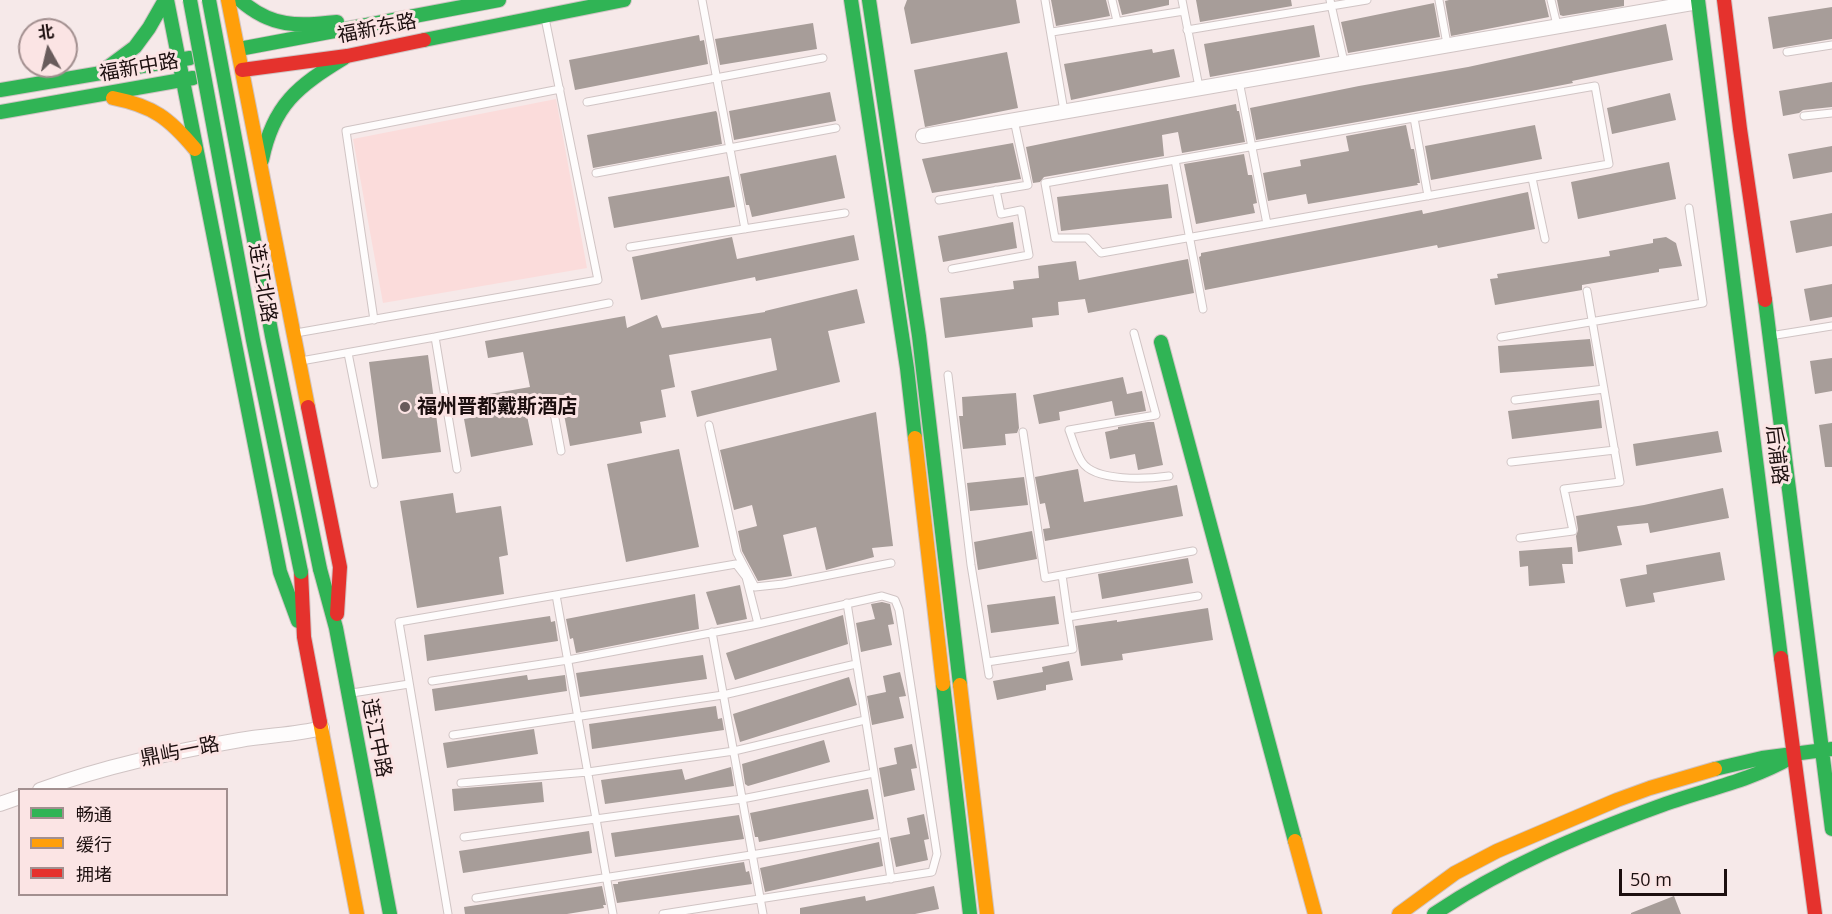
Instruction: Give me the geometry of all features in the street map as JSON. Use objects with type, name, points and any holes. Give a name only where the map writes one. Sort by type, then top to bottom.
[{"type":"main road","points":[[166,0],[280,572],[304,637],[357,914]]},
{"type":"main road","points":[[102,73],[135,47],[166,0]]},
{"type":"main road","name":"连江北路","points":[[190,0],[253,340],[301,572],[304,637]]},
{"type":"main road","name":"连江北路","points":[[209,0],[272,336],[320,569]]},
{"type":"main road","points":[[228,0],[340,567],[336,628]]},
{"type":"main road","points":[[240,0],[269,21],[293,26],[455,8]]},
{"type":"main road","name":"福新东路","points":[[209,55],[499,0]]},
{"type":"main road","name":"福新东路","points":[[213,75],[348,56],[624,0]]},
{"type":"main road","points":[[851,0],[907,368],[970,914]]},
{"type":"main road","points":[[869,0],[919,336],[987,914]]},
{"type":"main road","name":"后浦路","points":[[1724,0],[1827,750],[1832,829]]},
{"type":"main road","name":"后浦路","points":[[1698,1],[1815,914]]},
{"type":"main road","name":"福新中路","points":[[0,90],[209,55]]},
{"type":"main road","points":[[260,165],[270,128],[284,105],[315,75],[348,56]]},
{"type":"main road","name":"福新中路","points":[[0,112],[213,75]]},
{"type":"main road","points":[[96,95],[139,102],[164,114],[196,150]]},
{"type":"main road","points":[[1161,342],[1315,914]]},
{"type":"main road","name":"连江中路","points":[[320,569],[336,628],[390,914]]},
{"type":"main road","points":[[1399,914],[1455,873],[1497,851],[1617,800],[1733,764],[1827,750]]},
{"type":"main road","points":[[1434,914],[1471,889],[1567,843],[1659,806],[1765,772],[1794,756]]},
{"type":"main road","points":[[372,823],[399,914]]},
{"type":"main road","points":[[341,832],[350,914]]},
{"type":"street","points":[[923,136],[1698,1]]},
{"type":"street","name":"鼎屿一路","points":[[43,788],[139,760],[322,728]]},
{"type":"street","points":[[0,804],[18,798]]},
{"type":"lane","points":[[702,0],[745,230]]},
{"type":"lane","points":[[1045,0],[1064,111]]},
{"type":"lane","points":[[1112,0],[1118,21]]},
{"type":"lane","points":[[1182,0],[1199,87]]},
{"type":"lane","points":[[1187,30],[1331,3],[1367,0]]},
{"type":"lane","points":[[1439,0],[1447,44]]},
{"type":"lane","points":[[1551,0],[1557,25]]},
{"type":"lane","points":[[1331,3],[1344,62]]},
{"type":"lane","points":[[1052,32],[1184,11]]},
{"type":"lane","points":[[294,334],[598,280],[544,16]]},
{"type":"lane","points":[[1787,52],[1832,45]]},
{"type":"lane","points":[[587,102],[823,58]]},
{"type":"lane","points":[[1239,81],[1267,224]]},
{"type":"lane","points":[[1595,86],[1609,164],[1101,253],[1088,238],[1054,238],[1045,183],[1414,118],[1595,86]]},
{"type":"lane","points":[[374,320],[346,130],[560,89]]},
{"type":"lane","points":[[1804,116],[1832,112]]},
{"type":"lane","points":[[1414,118],[1428,196]]},
{"type":"lane","points":[[939,200],[1028,185],[1014,120]]},
{"type":"lane","points":[[596,173],[836,128]]},
{"type":"lane","points":[[1175,160],[1203,309]]},
{"type":"lane","points":[[1532,178],[1545,239]]},
{"type":"lane","points":[[952,269],[1029,255],[1022,210],[1001,214],[996,190]]},
{"type":"lane","points":[[1501,337],[1704,303],[1689,208]]},
{"type":"lane","points":[[630,247],[845,213]]},
{"type":"lane","points":[[1520,538],[1573,531],[1564,489],[1620,482],[1587,291]]},
{"type":"lane","points":[[300,361],[609,303]]},
{"type":"lane","points":[[1770,336],[1832,326]]},
{"type":"lane","points":[[1134,333],[1156,415],[1069,430],[1082,464],[1106,476],[1150,478],[1169,476]]},
{"type":"lane","points":[[435,337],[457,469]]},
{"type":"lane","points":[[348,352],[374,484]]},
{"type":"lane","points":[[948,375],[971,565],[989,675]]},
{"type":"lane","points":[[1515,400],[1604,389]]},
{"type":"lane","points":[[554,413],[561,451]]},
{"type":"lane","points":[[709,425],[736,553],[755,587],[783,584],[891,562]]},
{"type":"lane","points":[[1023,432],[1045,578],[1193,551]]},
{"type":"lane","points":[[1511,462],[1615,450]]},
{"type":"lane","points":[[448,914],[399,622],[736,564],[746,577],[758,624]]},
{"type":"lane","points":[[987,662],[1073,649],[1062,574]]},
{"type":"lane","points":[[556,595],[613,914]]},
{"type":"lane","points":[[432,681],[568,660],[758,624],[882,596],[895,600],[899,610],[937,854],[932,872],[663,914]]},
{"type":"lane","points":[[1068,617],[1198,596]]},
{"type":"lane","points":[[847,603],[891,879]]},
{"type":"lane","points":[[712,632],[763,914]]},
{"type":"lane","points":[[453,735],[723,695],[856,664]]},
{"type":"lane","points":[[348,694],[409,684]]},
{"type":"lane","points":[[461,783],[588,772],[734,751],[866,720]]},
{"type":"lane","points":[[464,837],[742,799],[874,773]]},
{"type":"lane","points":[[476,898],[753,857],[883,833]]},
{"type":"shaded area","points":[[556,99],[587,268],[383,303],[353,139]]},
{"type":"building","points":[[907,0],[1016,0],[1020,23],[911,44],[904,8]]},
{"type":"building","points":[[1051,0],[1106,0],[1110,16],[1056,26]]},
{"type":"building","points":[[1118,0],[1169,0],[1169,5],[1122,15]]},
{"type":"building","points":[[1196,0],[1291,0],[1292,6],[1200,22]]},
{"type":"building","points":[[1545,0],[1549,17],[1451,36],[1445,1]]},
{"type":"building","points":[[1557,0],[1624,0],[1624,6],[1563,16],[1560,15]]},
{"type":"building","points":[[1434,3],[1440,37],[1348,53],[1341,22]]},
{"type":"building","points":[[1832,7],[1832,39],[1773,49],[1768,17]]},
{"type":"building","points":[[813,23],[817,49],[720,65],[715,39]]},
{"type":"building","points":[[1666,24],[1673,60],[1572,81],[1573,83],[1256,140],[1250,108],[1468,67]]},
{"type":"building","points":[[1314,25],[1320,57],[1210,77],[1204,44]]},
{"type":"building","points":[[699,35],[700,41],[704,40],[708,64],[575,90],[569,60]]},
{"type":"building","points":[[1152,49],[1153,53],[1174,49],[1180,77],[1071,100],[1064,64]]},
{"type":"building","points":[[1007,52],[1018,108],[925,127],[914,70]]},
{"type":"building","points":[[1832,82],[1832,107],[1803,110],[1783,116],[1779,91]]},
{"type":"building","points":[[830,92],[836,121],[734,140],[729,111]]},
{"type":"building","points":[[1670,93],[1676,120],[1612,134],[1607,108]]},
{"type":"building","points":[[1236,104],[1245,142],[1182,153],[1178,132],[1162,135],[1164,156],[1044,177],[1040,182],[1033,183],[1026,147]]},
{"type":"building","points":[[716,111],[722,144],[593,168],[587,135]]},
{"type":"building","points":[[1406,125],[1411,149],[1414,149],[1420,183],[1417,183],[1418,185],[1308,204],[1306,194],[1268,201],[1263,173],[1301,166],[1300,160],[1349,151],[1346,136]]},
{"type":"building","points":[[1535,125],[1542,159],[1431,180],[1425,146]]},
{"type":"building","points":[[1013,143],[1021,179],[932,193],[922,159]]},
{"type":"building","points":[[1832,146],[1832,172],[1793,179],[1788,154]]},
{"type":"building","points":[[1244,154],[1248,175],[1252,175],[1257,203],[1253,204],[1255,213],[1196,224],[1184,164]]},
{"type":"building","points":[[836,155],[845,198],[752,217],[749,205],[746,205],[740,174]]},
{"type":"building","points":[[1669,162],[1676,199],[1578,219],[1571,182]]},
{"type":"building","points":[[729,176],[735,207],[614,228],[608,197]]},
{"type":"building","points":[[1168,184],[1172,218],[1061,231],[1057,197]]},
{"type":"building","points":[[1528,192],[1535,229],[1438,248],[1437,245],[1205,290],[1199,257],[1201,253],[1422,210],[1423,214]]},
{"type":"building","points":[[1832,213],[1832,246],[1796,253],[1790,221]]},
{"type":"building","points":[[1013,222],[1017,248],[943,262],[938,236]]},
{"type":"building","points":[[854,235],[859,260],[756,281],[755,277],[641,300],[632,257],[732,237],[737,259]]},
{"type":"building","points":[[1666,237],[1676,243],[1682,266],[1582,285],[1582,290],[1495,305],[1490,279],[1498,278],[1497,274],[1610,256],[1609,251],[1653,243],[1653,239]]},
{"type":"building","points":[[1188,259],[1194,293],[1088,313],[1085,299],[1058,302],[1059,315],[1032,318],[1033,327],[945,338],[940,298],[1014,289],[1013,281],[1039,278],[1038,266],[1076,261],[1079,280]]},
{"type":"building","points":[[1832,284],[1832,317],[1810,321],[1804,289]]},
{"type":"building","points":[[857,289],[865,323],[828,331],[840,382],[697,417],[691,391],[777,370],[771,338],[669,355],[675,387],[661,390],[666,417],[640,422],[642,433],[570,446],[562,404],[526,411],[533,445],[471,457],[464,419],[487,415],[484,395],[530,387],[523,352],[488,358],[485,341],[625,316],[627,328],[657,315],[662,328],[765,312]]},
{"type":"building","points":[[1590,339],[1594,366],[1500,373],[1498,346]]},
{"type":"building","name":"福州晋都戴斯酒店","points":[[428,355],[441,452],[382,459],[369,362]]},
{"type":"building","points":[[1832,358],[1832,391],[1815,394],[1810,361]]},
{"type":"building","points":[[1123,377],[1127,394],[1142,391],[1146,411],[1115,416],[1112,401],[1059,412],[1060,420],[1039,424],[1033,395]]},
{"type":"building","points":[[1016,393],[1019,428],[1017,433],[1005,434],[1006,445],[963,449],[959,416],[963,416],[962,397]]},
{"type":"building","points":[[1599,400],[1602,428],[1512,439],[1508,411]]},
{"type":"building","points":[[876,412],[893,546],[872,548],[874,557],[826,570],[816,527],[783,535],[792,576],[758,581],[742,551],[738,531],[757,526],[752,505],[734,510],[720,450]]},
{"type":"building","points":[[1154,422],[1163,465],[1138,470],[1135,454],[1110,459],[1105,432],[1118,429],[1118,427]]},
{"type":"building","points":[[1832,423],[1832,467],[1825,467],[1819,425]]},
{"type":"building","points":[[1718,431],[1722,452],[1636,466],[1633,444]]},
{"type":"building","points":[[679,449],[699,547],[626,562],[607,464]]},
{"type":"building","points":[[1078,469],[1084,502],[1177,485],[1183,516],[1045,541],[1043,529],[1050,528],[1045,503],[1040,504],[1035,477]]},
{"type":"building","points":[[1024,477],[1028,505],[970,511],[967,483]]},
{"type":"building","points":[[1723,488],[1729,518],[1650,533],[1648,523],[1617,526],[1622,545],[1578,552],[1576,516],[1644,505]]},
{"type":"building","points":[[453,493],[456,513],[501,506],[508,555],[499,557],[504,594],[417,608],[400,501]]},
{"type":"building","points":[[1032,531],[1037,559],[978,570],[974,542]]},
{"type":"building","points":[[1572,547],[1573,564],[1562,564],[1565,583],[1529,586],[1528,566],[1520,567],[1519,551]]},
{"type":"building","points":[[1720,552],[1725,580],[1653,593],[1655,602],[1626,607],[1620,579],[1647,574],[1646,565]]},
{"type":"building","points":[[1188,558],[1193,583],[1102,599],[1098,574]]},
{"type":"building","points":[[740,585],[747,619],[717,625],[706,592]]},
{"type":"building","points":[[695,594],[699,629],[576,653],[573,638],[570,639],[566,619]]},
{"type":"building","points":[[1055,596],[1059,624],[991,633],[987,605]]},
{"type":"building","points":[[882,602],[890,604],[894,624],[888,625],[892,645],[861,652],[856,623],[875,619],[871,604]]},
{"type":"building","points":[[1208,608],[1213,640],[1122,654],[1123,660],[1081,666],[1075,626]]},
{"type":"building","points":[[843,615],[848,644],[735,680],[726,653]]},
{"type":"building","points":[[550,616],[551,622],[555,621],[558,641],[427,661],[424,635]]},
{"type":"building","points":[[703,655],[707,679],[580,697],[576,673]]},
{"type":"building","points":[[1069,661],[1073,680],[1046,685],[1046,690],[997,700],[993,681],[1043,672],[1042,667]]},
{"type":"building","points":[[900,672],[906,696],[899,697],[904,718],[872,725],[867,696],[886,692],[883,676]]},
{"type":"building","points":[[527,675],[528,680],[565,675],[567,691],[435,711],[432,689]]},
{"type":"building","points":[[849,677],[857,705],[740,742],[733,714]]},
{"type":"building","points":[[716,706],[718,719],[722,718],[724,730],[592,749],[589,724]]},
{"type":"building","points":[[534,729],[538,754],[447,768],[443,743]]},
{"type":"building","points":[[824,740],[830,762],[748,786],[745,784],[742,764]]},
{"type":"building","points":[[912,744],[917,768],[911,769],[915,790],[884,797],[879,768],[897,764],[894,748]]},
{"type":"building","points":[[731,767],[734,786],[605,804],[601,780],[682,769],[685,780]]},
{"type":"building","points":[[542,782],[544,802],[454,811],[452,789]]},
{"type":"building","points":[[868,789],[874,819],[759,842],[758,837],[755,837],[750,813]]},
{"type":"building","points":[[924,814],[929,839],[924,840],[928,860],[896,867],[890,838],[910,834],[907,818]]},
{"type":"building","points":[[739,815],[744,839],[615,857],[611,833]]},
{"type":"building","points":[[589,831],[592,853],[463,873],[459,851]]},
{"type":"building","points":[[879,842],[883,866],[765,892],[760,868]]},
{"type":"building","points":[[744,862],[752,884],[617,903],[613,884],[618,884],[618,882]]},
{"type":"building","points":[[602,886],[606,905],[603,905],[604,908],[567,914],[465,914],[464,907]]},
{"type":"building","points":[[934,886],[939,909],[915,914],[800,914],[800,908],[865,896],[866,901]]},
{"type":"building","points":[[1674,896],[1681,914],[1631,914],[1631,913]]},
{"type":"traffic: fast","points":[[104,70],[135,47],[165,0]]},
{"type":"traffic: fast","points":[[167,0],[280,572],[298,621]]},
{"type":"traffic: fast","points":[[190,0],[253,340],[301,572]]},
{"type":"traffic: fast","points":[[209,0],[272,336],[320,569]]},
{"type":"traffic: fast","points":[[240,0],[263,16],[286,23],[337,22]]},
{"type":"traffic: fast","points":[[239,49],[499,0]]},
{"type":"traffic: fast","points":[[424,40],[624,0]]},
{"type":"traffic: fast","points":[[851,0],[907,368],[915,438]]},
{"type":"traffic: fast","points":[[869,0],[919,336],[960,685]]},
{"type":"traffic: fast","points":[[1698,0],[1781,658]]},
{"type":"traffic: fast","points":[[0,90],[190,58]]},
{"type":"traffic: fast","points":[[262,160],[273,125],[290,99],[313,78],[344,58]]},
{"type":"traffic: fast","points":[[0,112],[193,78]]},
{"type":"traffic: fast","points":[[1765,300],[1832,829]]},
{"type":"traffic: fast","points":[[1161,342],[1295,841]]},
{"type":"traffic: fast","points":[[320,569],[336,628],[390,914]]},
{"type":"traffic: fast","points":[[943,684],[970,914]]},
{"type":"traffic: fast","points":[[1715,769],[1762,758],[1832,749]]},
{"type":"traffic: fast","points":[[1434,914],[1514,867],[1571,841],[1657,807],[1741,780],[1790,758]]},
{"type":"traffic: slow","points":[[228,0],[308,407]]},
{"type":"traffic: slow","points":[[113,98],[150,109],[168,121],[195,149]]},
{"type":"traffic: slow","points":[[915,438],[943,684]]},
{"type":"traffic: slow","points":[[960,685],[987,914]]},
{"type":"traffic: slow","points":[[320,722],[357,914]]},
{"type":"traffic: slow","points":[[1399,914],[1455,873],[1497,851],[1617,800],[1715,769]]},
{"type":"traffic: slow","points":[[1295,841],[1315,914]]},
{"type":"traffic: jam","points":[[1724,0],[1765,300]]},
{"type":"traffic: jam","points":[[242,70],[347,56],[424,40]]},
{"type":"traffic: jam","points":[[308,407],[340,567],[337,614]]},
{"type":"traffic: jam","points":[[301,572],[304,637],[320,722]]},
{"type":"traffic: jam","points":[[1781,658],[1815,914]]},
{"type":"place","name":"福州晋都戴斯酒店","points":[[405,407]]}]
